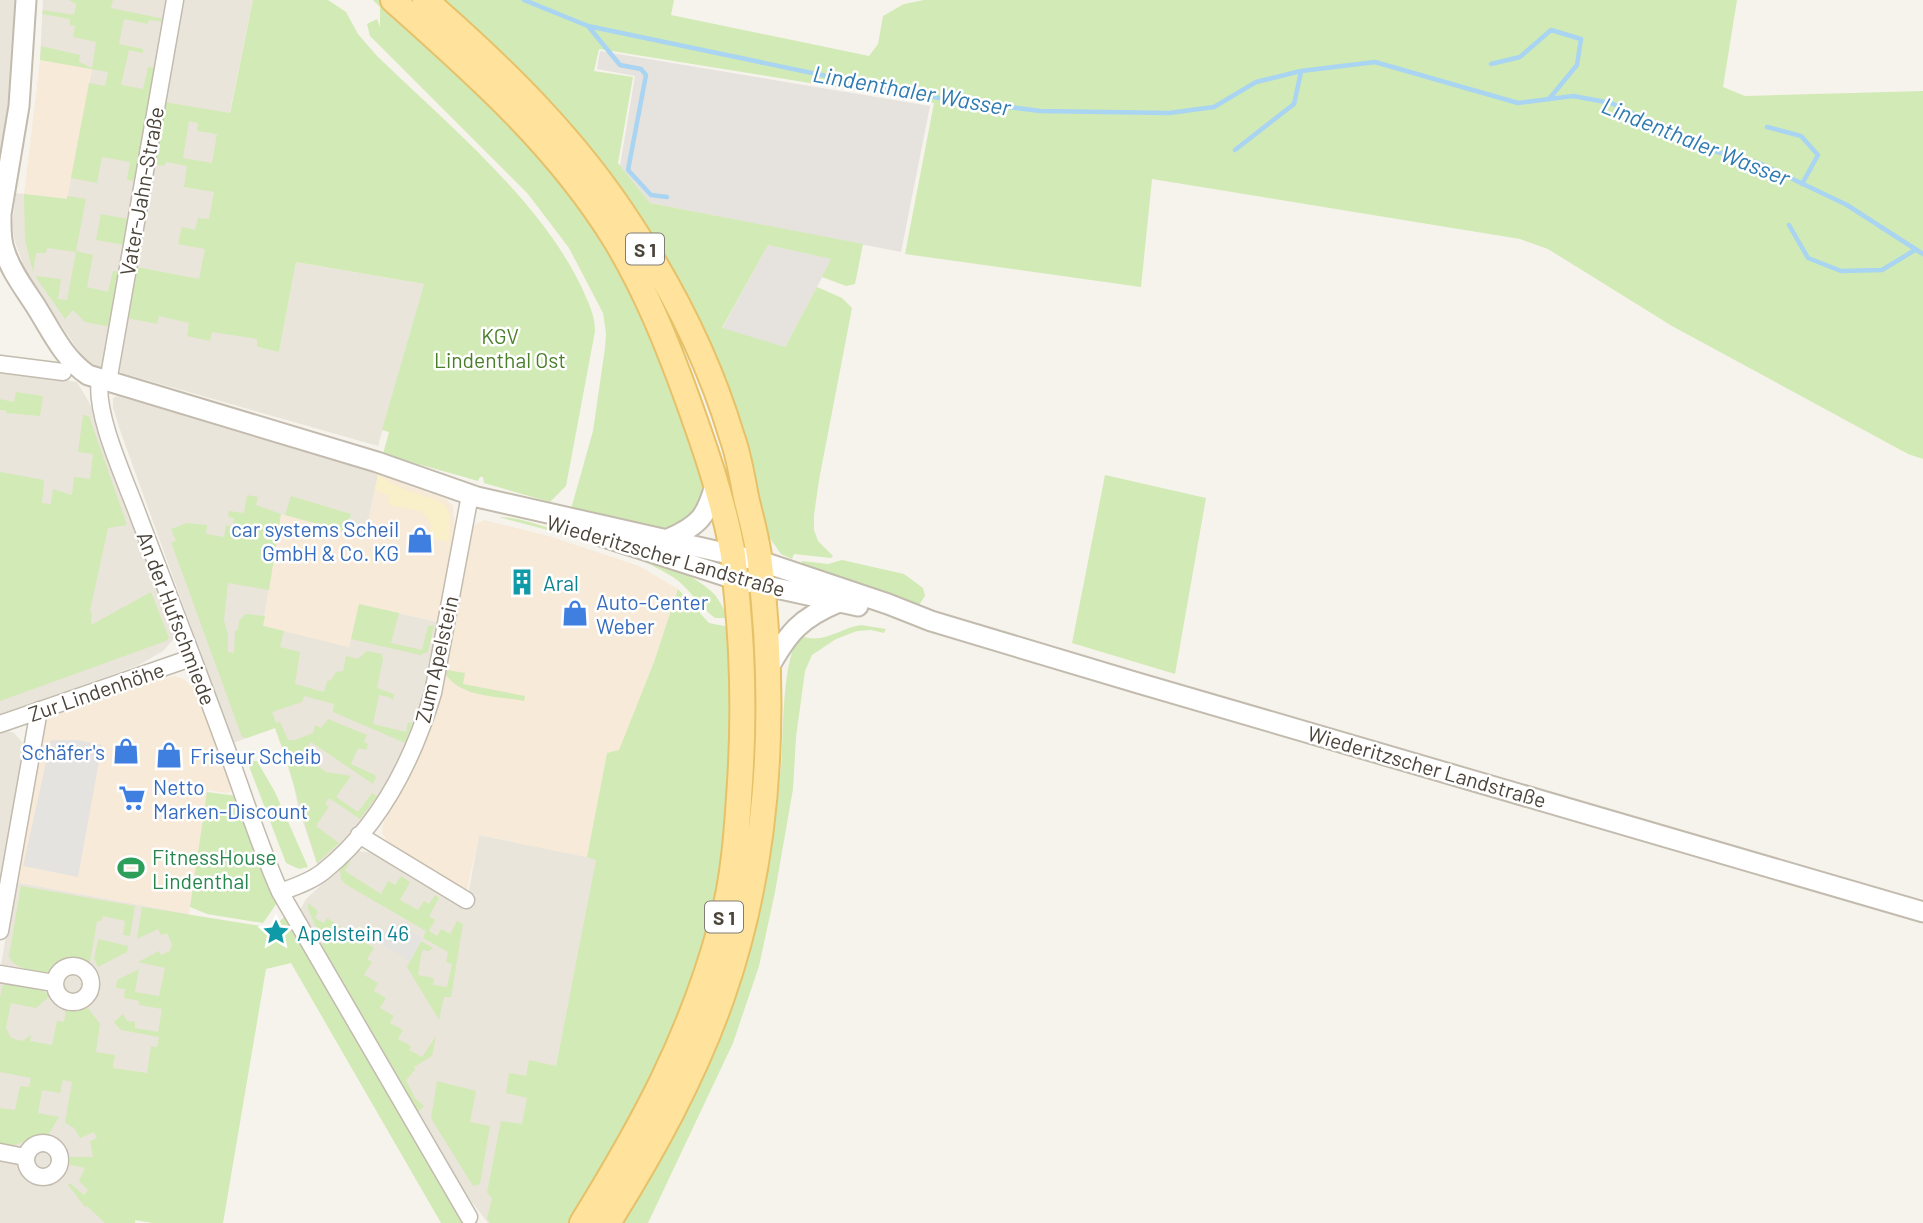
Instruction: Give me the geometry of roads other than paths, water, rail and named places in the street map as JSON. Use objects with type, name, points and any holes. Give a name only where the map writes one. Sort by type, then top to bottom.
[{"type":"main road","name":"S 1","points":[[393,0],[460,59],[524,122],[580,190],[615,239],[644,290],[660,327],[716,481],[733,554],[743,674],[742,742],[736,843],[722,925],[707,974],[673,1062],[632,1141],[582,1223]]},
{"type":"main road","name":"S 1","points":[[425,0],[475,43],[540,108],[598,178],[633,228],[680,312],[708,372],[733,438],[761,573],[768,669],[769,765],[752,892],[736,951],[707,1037],[677,1105],[608,1223]]},
{"type":"street","points":[[26,0],[19,106],[1,214],[0,230],[4,251],[56,341],[76,367],[104,381]]},
{"type":"street","name":"Vater-Jahn-Straße","points":[[104,381],[175,0]]},
{"type":"street","points":[[0,364],[63,372]]},
{"type":"street","name":"Wiederitzscher Landstraße","points":[[104,381],[373,461],[521,514],[618,541],[735,579],[761,573],[888,604],[931,621]]},
{"type":"street","name":"An der Hufschmiede","points":[[104,381],[99,396],[113,445],[265,858],[280,892],[469,1217]]},
{"type":"street","points":[[668,539],[697,524],[711,502],[716,481]]},
{"type":"street","name":"Wiederitzscher Landstraße","points":[[478,497],[733,554],[761,573],[839,602],[931,621],[1923,912]]},
{"type":"street","name":"Zum Apelstein","points":[[280,892],[323,872],[359,835],[402,773],[425,719],[433,692],[478,497]]},
{"type":"street","points":[[768,669],[778,650],[797,626],[814,612],[839,602]]},
{"type":"street","name":"Zur Lindenhöhe","points":[[0,724],[191,658]]},
{"type":"street","points":[[0,931],[38,710]]},
{"type":"street","points":[[359,835],[466,900]]},
{"type":"street","points":[[0,974],[54,983]]},
{"type":"street","points":[[0,1152],[25,1157]]},
{"type":"waterway","name":"Lindenthaler Wasser","points":[[524,0],[588,26],[917,95],[1040,111],[1169,113],[1214,107],[1256,82],[1301,71],[1375,62],[1518,103],[1573,96],[1611,103],[1710,150],[1759,163],[1847,205],[1923,254]]},
{"type":"waterway","points":[[588,26],[620,65],[641,69],[646,75],[628,170],[651,195],[667,197]]},
{"type":"waterway","name":"Lindenthaler Wasser","points":[[1491,64],[1520,57],[1551,30],[1581,39],[1577,65],[1549,99]]},
{"type":"waterway","name":"Lindenthaler Wasser","points":[[1235,150],[1294,104],[1301,72]]},
{"type":"waterway","name":"Lindenthaler Wasser","points":[[1767,127],[1801,136],[1818,155],[1802,184]]},
{"type":"waterway","name":"Lindenthaler Wasser","points":[[1789,225],[1808,258],[1841,271],[1882,270],[1915,250]]},
{"type":"place","name":"car systems Scheil GmbH & Co. KG","points":[[420,540]]},
{"type":"place","name":"Aral","points":[[522,582]]},
{"type":"place","name":"Auto-Center Weber","points":[[575,613]]},
{"type":"place","name":"Schäfer's","points":[[126,751]]},
{"type":"place","name":"Friseur Scheib","points":[[169,755]]},
{"type":"place","name":"Netto Marken-Discount","points":[[132,798]]},
{"type":"place","name":"FitnessHouse Lindenthal","points":[[131,868]]},
{"type":"place","name":"Apelstein 46","points":[[276,932]]},
{"type":"park label","name":"KGV Lindenthal Ost","points":[[500,347]]}]
